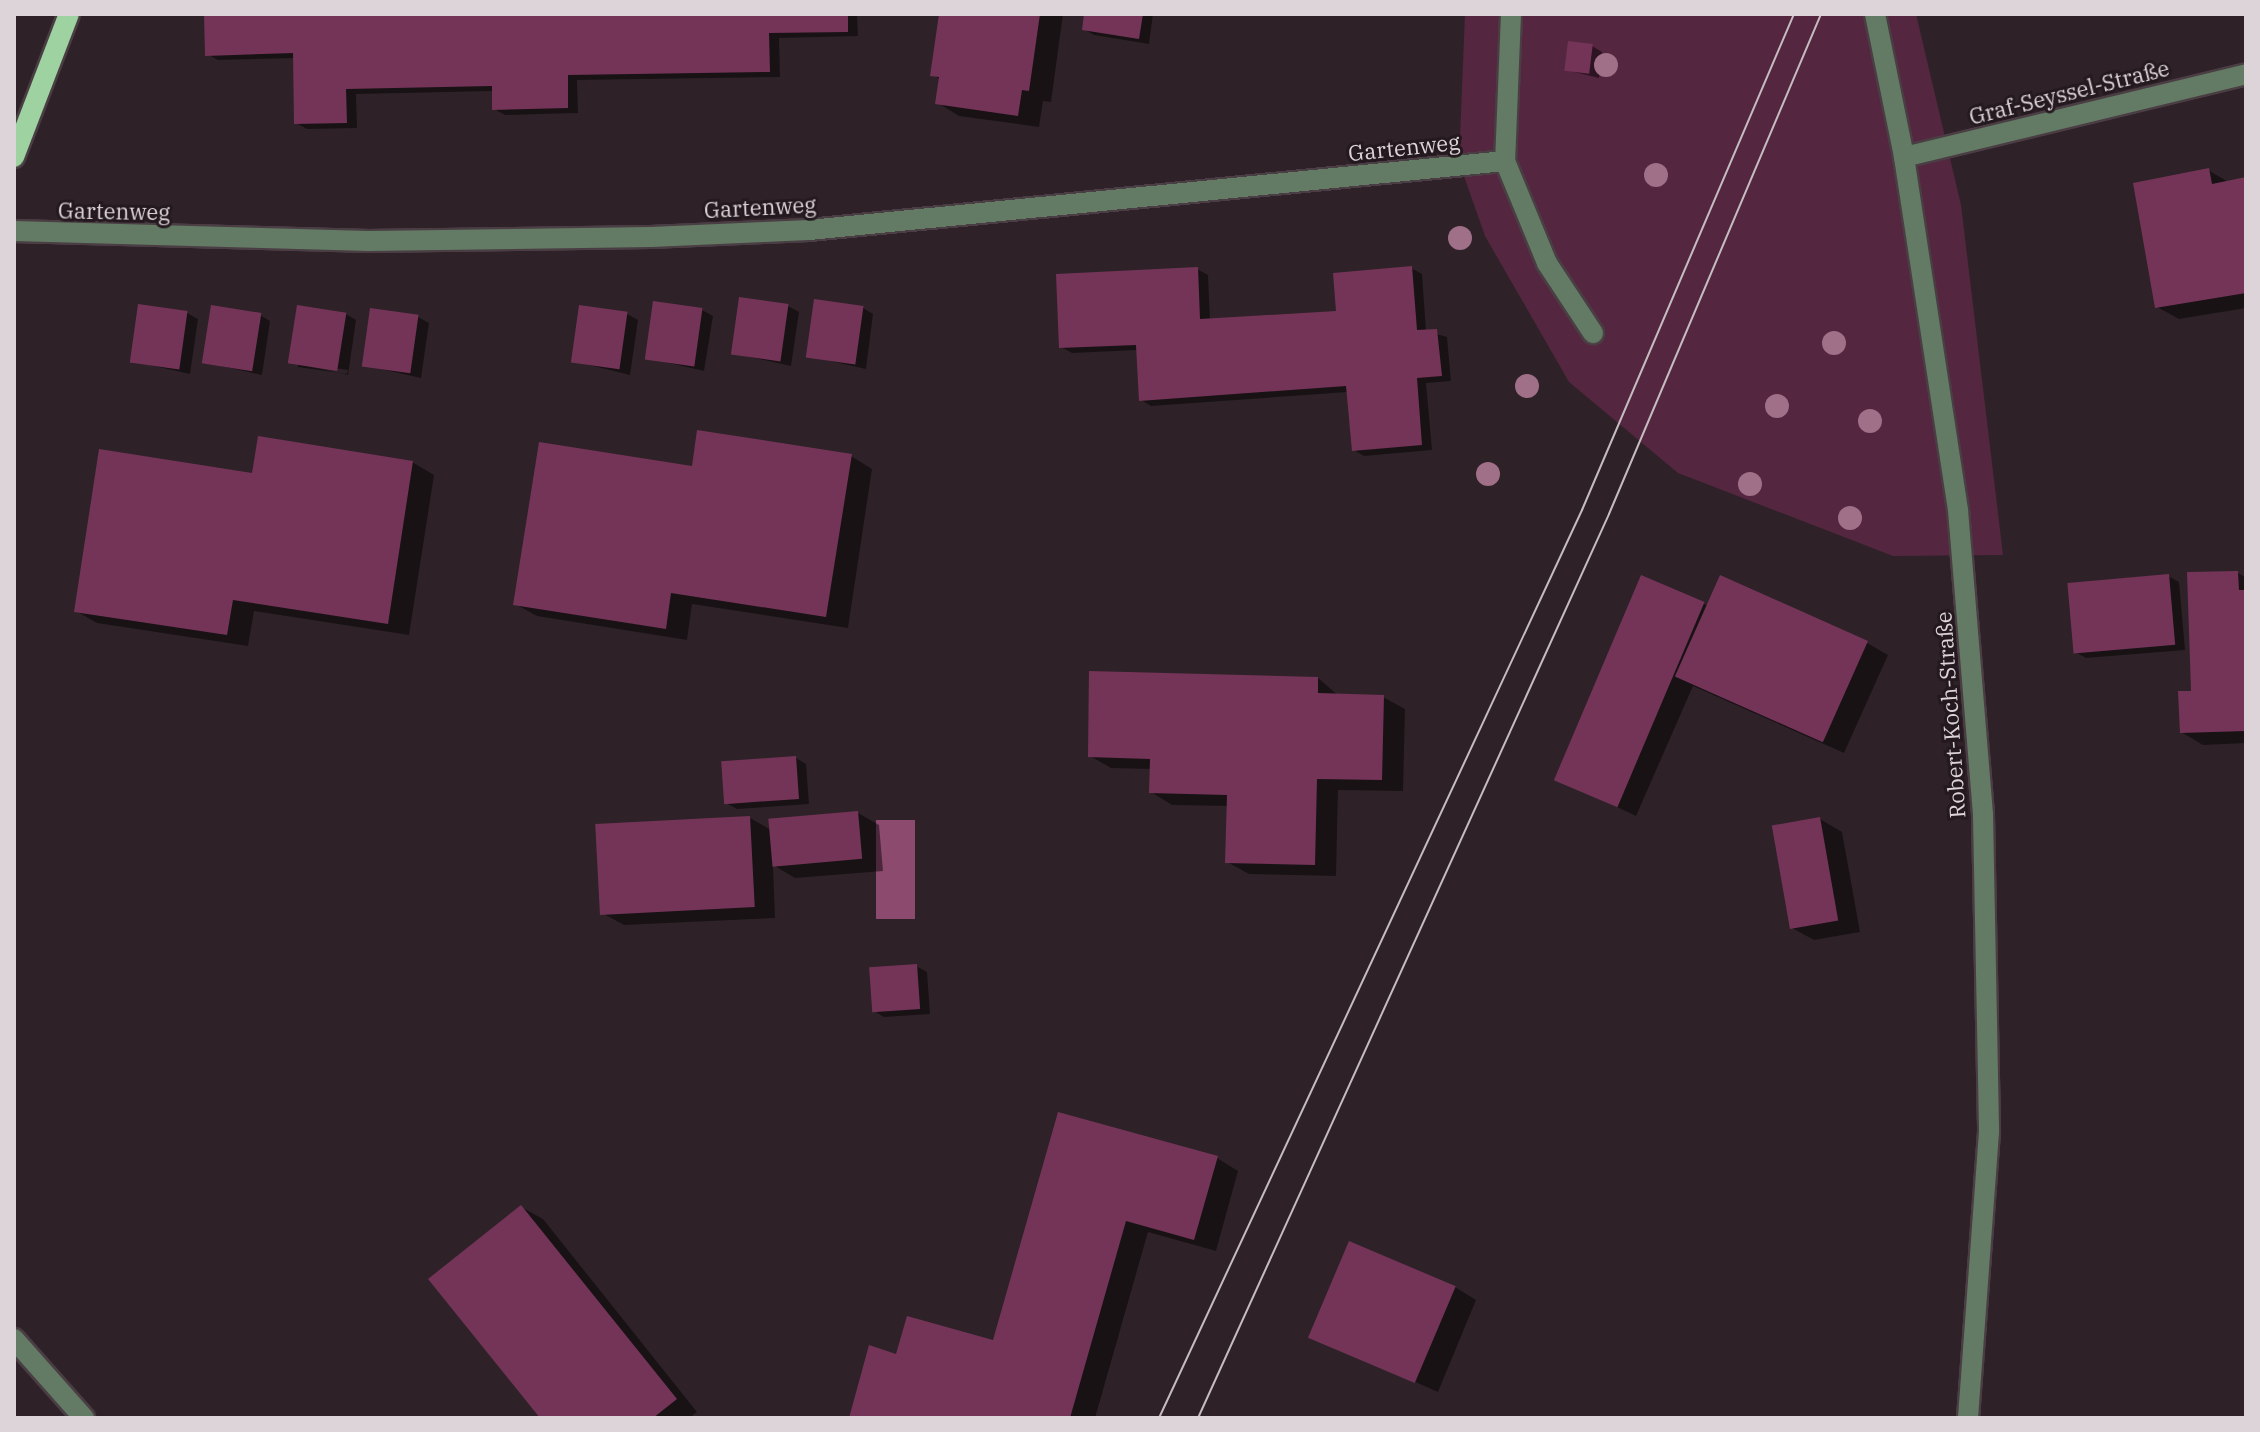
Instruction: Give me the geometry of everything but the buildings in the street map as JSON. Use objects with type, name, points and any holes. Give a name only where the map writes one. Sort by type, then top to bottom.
[{"type":"main road","points":[[14,157],[69,14]]},
{"type":"street","points":[[1511,14],[1505,161],[1547,263],[1593,333]]},
{"type":"street","name":"Robert-Koch-Straße","points":[[1875,14],[1904,157],[1958,510],[1983,815],[1989,1132],[1968,1418]]},
{"type":"street","name":"Graf-Seyssel-Straße","points":[[1904,157],[2246,74]]},
{"type":"street","name":"Gartenweg","points":[[14,231],[369,241],[651,237],[809,230],[1505,161]]},
{"type":"street","points":[[14,1339],[84,1418]]},
{"type":"shaded area","points":[[1465,14],[1916,14],[1961,205],[2003,555],[1893,556],[1678,473],[1569,382],[1485,236],[1459,162]]},
{"type":"shaded area","points":[[876,820],[915,820],[915,919],[876,919]]},
{"type":"tram line","points":[[1159,1418],[1582,510],[1794,14]]},
{"type":"tram line","points":[[1198,1418],[1609,514],[1821,14]]}]
